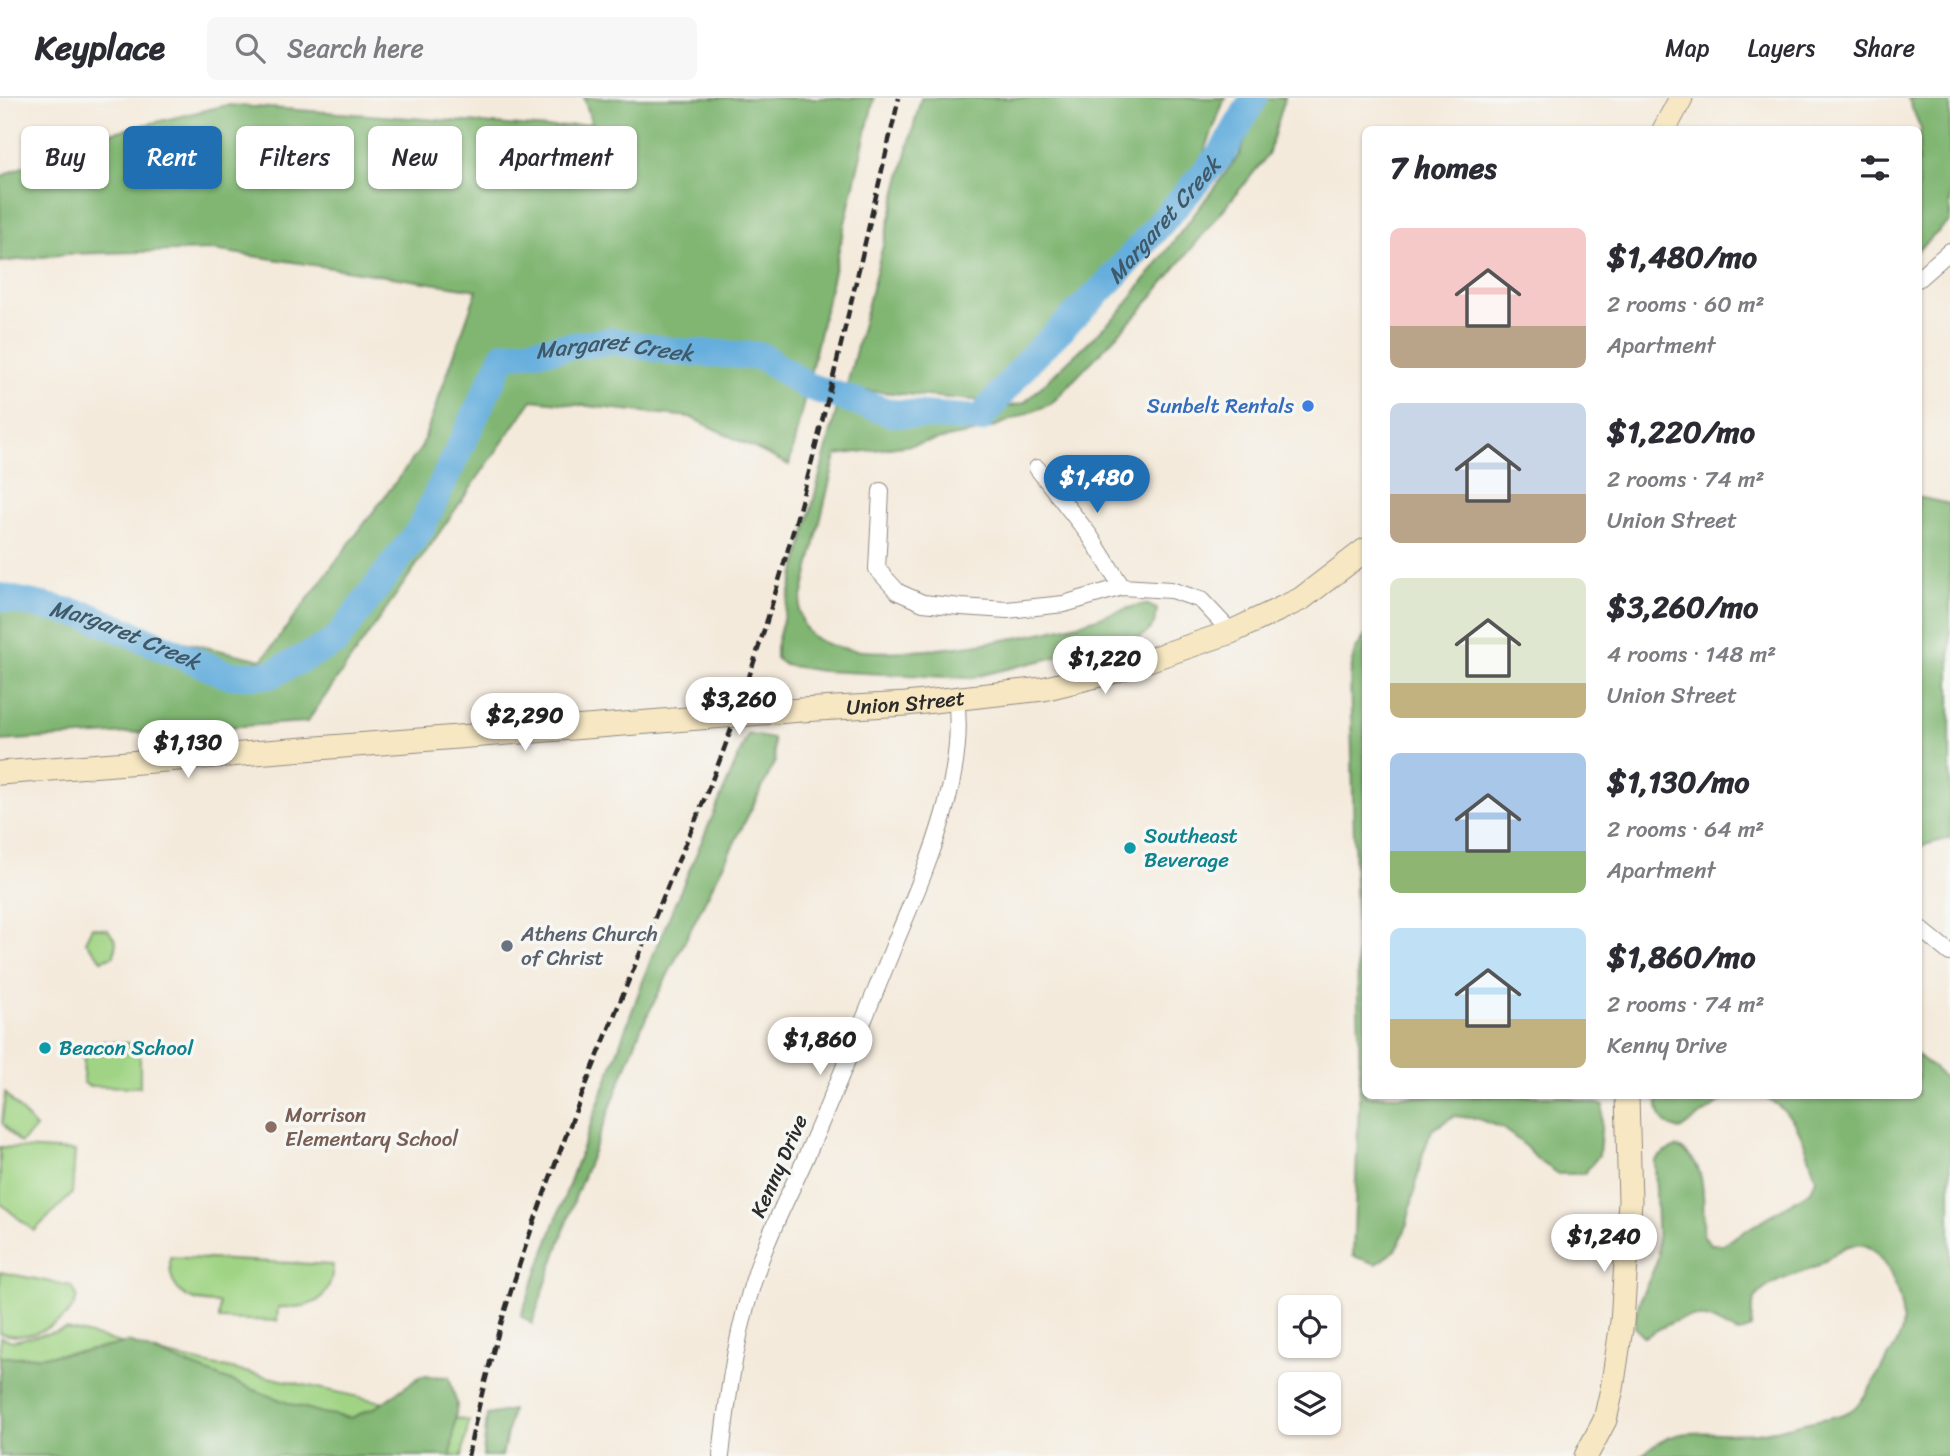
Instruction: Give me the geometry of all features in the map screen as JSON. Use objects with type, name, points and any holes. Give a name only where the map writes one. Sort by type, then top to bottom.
[{"type":"main road","points":[[1666,126],[1681,98]]},
{"type":"main road","name":"Union Street","points":[[0,773],[956,699],[1056,686],[1116,671],[1231,632],[1301,599],[1362,552]]},
{"type":"main road","points":[[1586,1456],[1605,1420],[1622,1322],[1630,1201],[1627,1099]]},
{"type":"street","points":[[1922,276],[1950,251]]},
{"type":"street","points":[[1037,468],[1090,536],[1122,587]]},
{"type":"street","points":[[881,491],[877,569],[898,593],[923,603],[1007,610],[1064,604],[1122,587],[1171,590],[1201,600],[1231,632]]},
{"type":"street","name":"Kenny Drive","points":[[720,1456],[732,1363],[742,1318],[760,1262],[828,1106],[938,834],[960,725],[956,699]]},
{"type":"street","points":[[1922,930],[1950,953]]},
{"type":"green space","points":[[584,98],[874,98],[789,465],[690,417],[532,400],[307,722],[0,741],[0,600],[262,660],[421,448],[477,290],[213,250],[67,254],[0,262],[0,177],[21,168],[21,189],[109,189],[109,133],[123,130],[123,189],[222,189],[222,126],[139,126],[227,105],[521,126],[476,126],[476,189],[637,189],[637,126],[566,126],[592,123]]},
{"type":"green space","points":[[921,98],[1225,98],[1198,169],[996,402],[846,389]]},
{"type":"green space","points":[[1261,98],[1285,98],[1268,155],[1142,309],[1051,404],[983,431],[911,445],[836,455],[799,610],[810,634],[831,645],[861,651],[938,649],[1017,638],[1083,623],[1146,604],[1157,609],[1155,622],[1148,632],[1138,638],[1090,645],[1056,657],[970,678],[822,671],[785,665],[776,658],[776,647],[837,408],[909,408],[964,417],[1024,403],[1121,311],[1239,155]]},
{"type":"green space","points":[[1908,98],[1950,98],[1950,221],[1922,246],[1922,126]]},
{"type":"green space","points":[[1922,498],[1950,504],[1950,838],[1922,846]]},
{"type":"green space","points":[[1362,640],[1362,1099],[1574,1099],[1603,1105],[1599,1155],[1584,1174],[1559,1174],[1538,1160],[1521,1142],[1502,1128],[1478,1119],[1454,1116],[1432,1130],[1423,1153],[1406,1228],[1396,1250],[1376,1264],[1353,1256],[1360,1078],[1350,675],[1355,651]]},
{"type":"green space","points":[[748,734],[773,739],[775,762],[642,1026],[575,1198],[532,1324],[521,1316],[651,959]]},
{"type":"green space","points":[[92,927],[108,930],[116,941],[114,956],[102,960],[85,941]]},
{"type":"green space","points":[[97,1041],[140,1044],[140,1087],[88,1086],[83,1082],[84,1052]]},
{"type":"green space","points":[[1922,1058],[1950,1082],[1950,1456],[1641,1456],[1668,1438],[1682,1434],[1763,1432],[1849,1411],[1857,1406],[1864,1396],[1901,1333],[1902,1311],[1889,1270],[1873,1250],[1864,1245],[1844,1248],[1817,1266],[1766,1288],[1755,1300],[1751,1328],[1739,1333],[1714,1321],[1695,1317],[1678,1320],[1644,1337],[1635,1328],[1637,1309],[1658,1257],[1655,1161],[1665,1152],[1676,1147],[1687,1153],[1695,1162],[1702,1185],[1703,1235],[1711,1244],[1723,1244],[1811,1191],[1816,1179],[1804,1141],[1792,1120],[1767,1099],[1922,1099]]},
{"type":"green space","points":[[5,1093],[36,1128],[20,1143],[2,1123]]},
{"type":"green space","points":[[1657,1099],[1725,1099],[1680,1130],[1665,1122],[1658,1109]]},
{"type":"green space","points":[[0,1147],[75,1151],[72,1194],[34,1231],[0,1203]]},
{"type":"green space","points":[[170,1257],[333,1265],[328,1287],[318,1301],[301,1306],[278,1307],[277,1321],[219,1319],[219,1303],[189,1298],[176,1287],[170,1269]]},
{"type":"green space","points":[[0,1272],[71,1286],[77,1295],[75,1304],[63,1318],[35,1333],[17,1336],[0,1333]]},
{"type":"green space","points":[[67,1329],[168,1355],[469,1421],[462,1456],[0,1456],[0,1337],[13,1341]]},
{"type":"green space","points":[[129,1342],[291,1404],[351,1418],[376,1407],[421,1376],[449,1377],[457,1404],[451,1456],[0,1456],[0,1357],[65,1354]]},
{"type":"green space","points":[[512,1410],[502,1456],[483,1456],[487,1415]]},
{"type":"waterway","name":"Margaret Creek","points":[[0,597],[89,616],[228,675],[270,675],[335,642],[421,528],[504,355],[612,341],[677,352],[761,356],[807,386],[892,413],[980,419],[1030,359],[1110,281],[1222,153],[1254,98]]},
{"type":"railway","points":[[468,1456],[485,1380],[531,1231],[586,1085],[724,749],[777,589],[821,426],[899,98]]},
{"type":"place","name":"Sunbelt Rentals","points":[[1308,406]]},
{"type":"place","name":"Southeast Beverage","points":[[1130,848]]},
{"type":"place","name":"Athens Church of Christ","points":[[507,946]]},
{"type":"place","name":"Beacon School","points":[[45,1048]]},
{"type":"place","name":"Morrison Elementary School","points":[[271,1127]]}]
